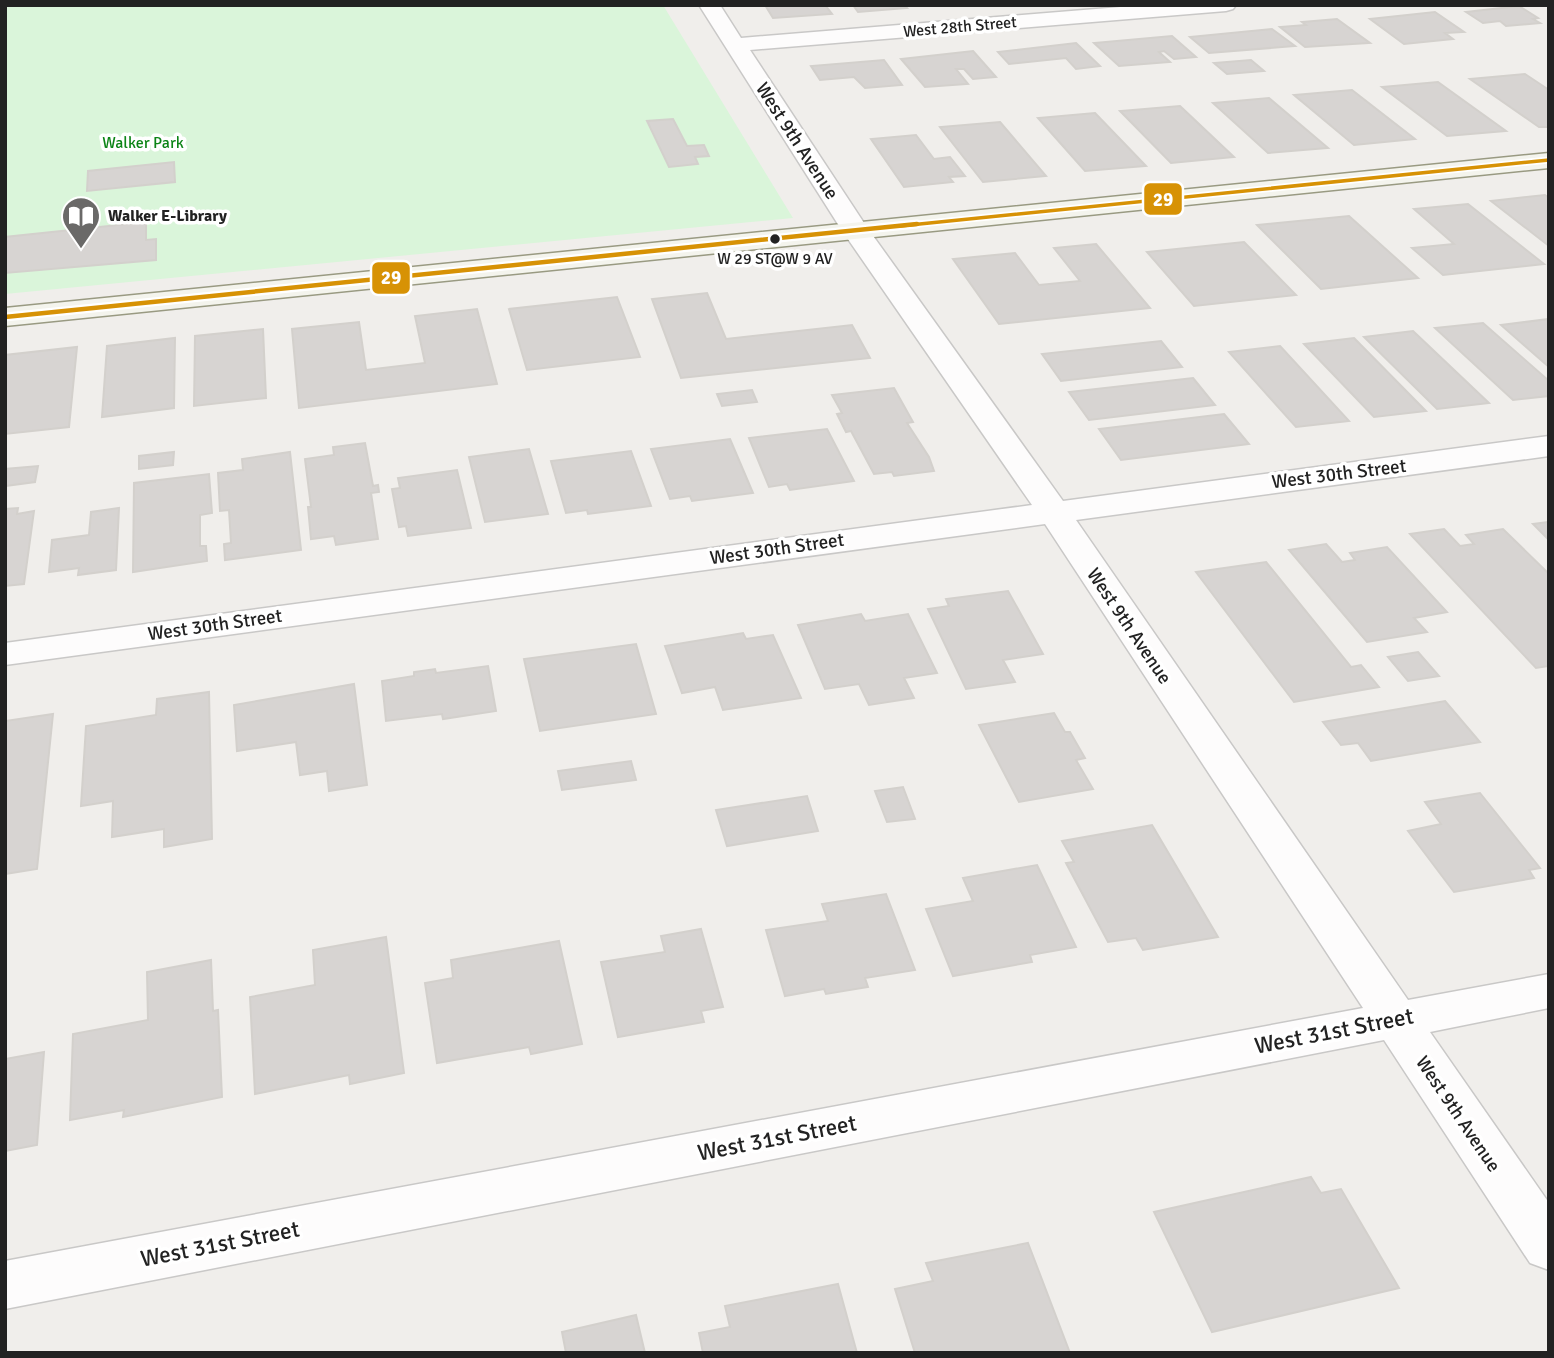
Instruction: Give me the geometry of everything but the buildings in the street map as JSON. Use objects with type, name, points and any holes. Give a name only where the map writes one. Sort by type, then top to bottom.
[{"type":"street","name":"West 9th Avenue","points":[[709,5],[854,229],[1053,511],[1549,1247]]},
{"type":"street","name":"West 28th Street","points":[[736,46],[1226,5]]},
{"type":"street","points":[[5,317],[1549,160]]},
{"type":"street","name":"West 30th Street","points":[[5,654],[1549,446]]},
{"type":"street","name":"West 31st Street","points":[[5,1286],[1549,990]]},
{"type":"green space","name":"Walker Park","points":[[5,5],[663,5],[793,218],[5,294]]},
{"type":"transit line","name":"29","points":[[5,317],[1549,160]]},
{"type":"place","name":"W 29 ST@W 9 AV","points":[[775,239]]},
{"type":"place","name":"Walker E-Library","points":[[81,250]]}]
